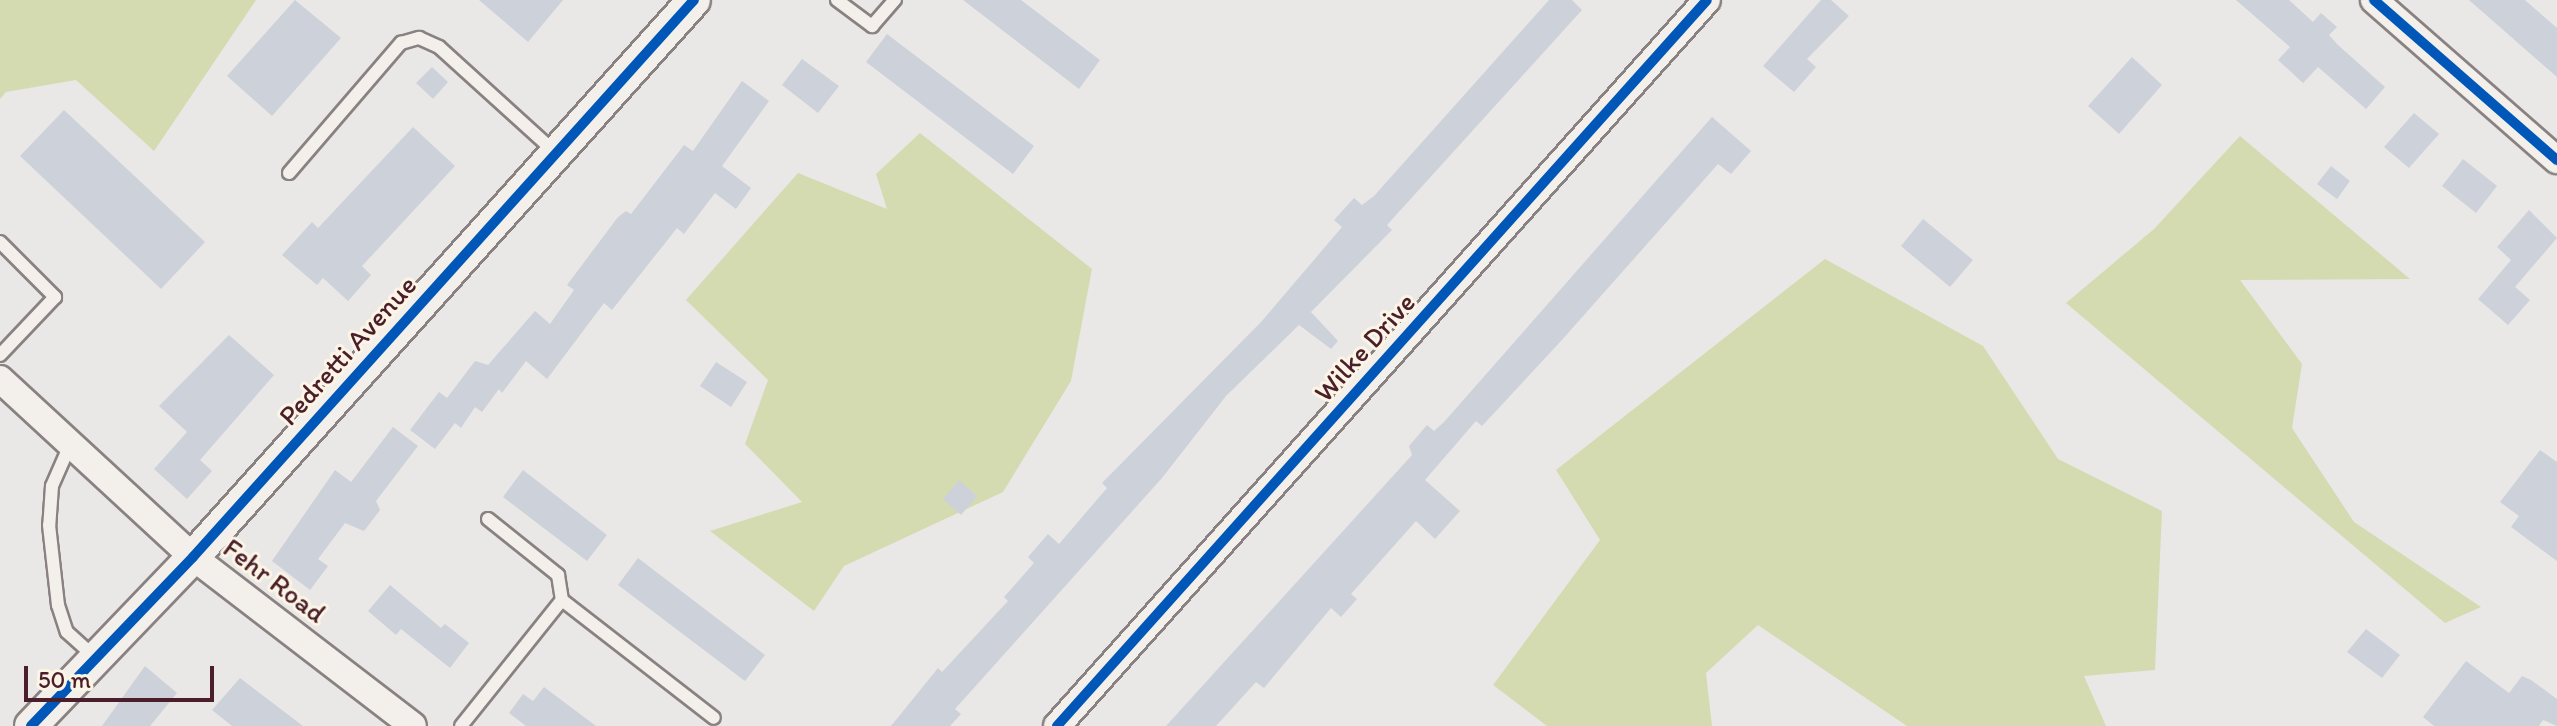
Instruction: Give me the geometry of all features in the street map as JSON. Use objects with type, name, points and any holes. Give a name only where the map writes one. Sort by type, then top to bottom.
[{"type":"street","name":"Wilke Drive","points":[[1057,726],[1707,0]]},
{"type":"street","points":[[2376,1],[2557,160]]},
{"type":"street","name":"Pedretti Avenue","points":[[31,726],[193,557],[689,2]]},
{"type":"street","name":"Fehr Road","points":[[0,379],[193,557],[413,726]]},
{"type":"lane","points":[[837,0],[872,26],[895,0]]},
{"type":"lane","points":[[289,173],[401,43],[419,38],[439,47],[556,153]]},
{"type":"lane","points":[[0,242],[55,297],[0,355]]},
{"type":"lane","points":[[71,444],[52,486],[49,525],[58,605],[67,632],[96,658]]},
{"type":"lane","points":[[488,519],[558,575],[562,600],[714,718]]},
{"type":"lane","points":[[461,726],[562,600]]},
{"type":"green space","points":[[0,0],[256,0],[154,151],[76,80],[6,92],[0,99]]},
{"type":"green space","points":[[920,133],[1092,269],[1071,381],[1003,492],[844,566],[814,611],[710,531],[802,502],[745,444],[768,380],[686,300],[798,173],[887,209],[876,174]]},
{"type":"green space","points":[[2240,136],[2410,279],[2240,280],[2302,364],[2292,428],[2354,522],[2481,607],[2445,623],[2066,303],[2154,229]]},
{"type":"green space","points":[[1825,259],[1983,346],[2058,459],[2162,511],[2155,670],[2084,676],[2106,726],[1907,726],[1758,625],[1706,673],[1712,726],[1547,726],[1493,685],[1600,540],[1556,470]]},
{"type":"building","points":[[295,0],[341,38],[272,116],[227,76]]},
{"type":"building","points":[[479,0],[563,0],[528,42]]},
{"type":"building","points":[[963,0],[1021,0],[1100,60],[1079,89]]},
{"type":"building","points":[[1549,0],[1572,0],[1582,10],[1387,225],[1392,230],[1311,312],[1338,341],[1331,349],[1299,325],[1226,396],[1162,478],[955,709],[961,714],[950,726],[891,726],[938,668],[942,672],[1008,601],[1004,597],[1034,563],[1028,557],[1048,534],[1059,544],[1107,488],[1102,483],[1262,321],[1342,227],[1334,220],[1354,198],[1362,205],[1374,196]]},
{"type":"building","points":[[1821,0],[1831,0],[1849,16],[1807,59],[1816,67],[1794,92],[1763,66]]},
{"type":"building","points":[[2236,0],[2289,0],[2313,22],[2321,13],[2337,27],[2329,35],[2385,87],[2366,109],[2318,67],[2303,83],[2278,60],[2290,47]]},
{"type":"building","points":[[2469,0],[2525,0],[2557,28],[2557,77]]},
{"type":"building","points":[[887,34],[1034,146],[1013,174],[866,62]]},
{"type":"building","points":[[2132,57],[2162,85],[2119,134],[2088,106]]},
{"type":"building","points":[[802,59],[839,86],[818,113],[782,85]]},
{"type":"building","points":[[432,67],[448,82],[433,99],[416,83]]},
{"type":"building","points":[[742,81],[769,101],[722,166],[751,188],[736,209],[715,193],[684,234],[677,228],[612,310],[604,303],[547,379],[526,361],[502,393],[499,389],[482,412],[475,407],[461,428],[455,423],[435,449],[410,430],[439,392],[447,398],[475,361],[488,365],[535,311],[550,324],[574,290],[567,285],[618,217],[626,211],[631,214],[684,145],[693,151]]},
{"type":"building","points":[[64,110],[205,242],[161,289],[20,156]]},
{"type":"building","points":[[2414,113],[2439,134],[2409,168],[2384,147]]},
{"type":"building","points":[[1712,117],[1751,151],[1731,174],[1718,164],[1561,341],[1482,426],[1476,421],[1425,480],[1460,511],[1435,539],[1416,521],[1351,594],[1357,599],[1341,617],[1331,608],[1264,688],[1256,682],[1216,726],[1166,726],[1412,455],[1409,446],[1427,425],[1434,431],[1444,422]]},
{"type":"building","points":[[413,127],[455,166],[362,266],[371,275],[348,301],[323,278],[317,285],[282,255],[312,222],[318,228]]},
{"type":"building","points":[[2463,159],[2497,186],[2476,213],[2442,186]]},
{"type":"building","points":[[2331,166],[2350,181],[2337,199],[2317,184]]},
{"type":"building","points":[[2529,210],[2557,238],[2515,287],[2530,300],[2508,325],[2478,299],[2511,260],[2497,247]]},
{"type":"building","points":[[1923,219],[1973,260],[1950,287],[1901,246]]},
{"type":"building","points":[[229,335],[274,375],[200,460],[212,471],[187,499],[154,469],[187,432],[159,406]]},
{"type":"building","points":[[716,362],[747,382],[731,407],[700,386]]},
{"type":"building","points":[[393,427],[418,446],[376,501],[380,510],[364,531],[345,523],[318,559],[328,566],[310,590],[272,561],[335,470],[351,482]]},
{"type":"building","points":[[2540,450],[2557,462],[2557,561],[2511,527],[2519,516],[2500,502]]},
{"type":"building","points":[[523,470],[607,535],[587,561],[503,497]]},
{"type":"building","points":[[959,480],[977,496],[961,515],[943,499]]},
{"type":"building","points":[[638,558],[765,655],[745,681],[618,585]]},
{"type":"building","points":[[390,585],[441,628],[445,624],[469,643],[450,668],[401,629],[396,635],[368,611]]},
{"type":"building","points":[[2366,629],[2400,655],[2382,678],[2347,652]]},
{"type":"building","points":[[2466,661],[2509,693],[2522,676],[2531,680],[2557,699],[2557,726],[2543,720],[2539,726],[2434,726],[2423,717]]},
{"type":"building","points":[[145,666],[177,693],[150,726],[102,726]]},
{"type":"building","points":[[240,678],[303,726],[232,726],[212,710]]},
{"type":"building","points":[[544,687],[596,726],[526,726],[509,713],[523,694],[533,701]]},
{"type":"cycle path","points":[[31,726],[193,557],[694,0]]},
{"type":"cycle path","points":[[1057,726],[1707,0]]},
{"type":"cycle path","points":[[2374,0],[2557,160]]}]
